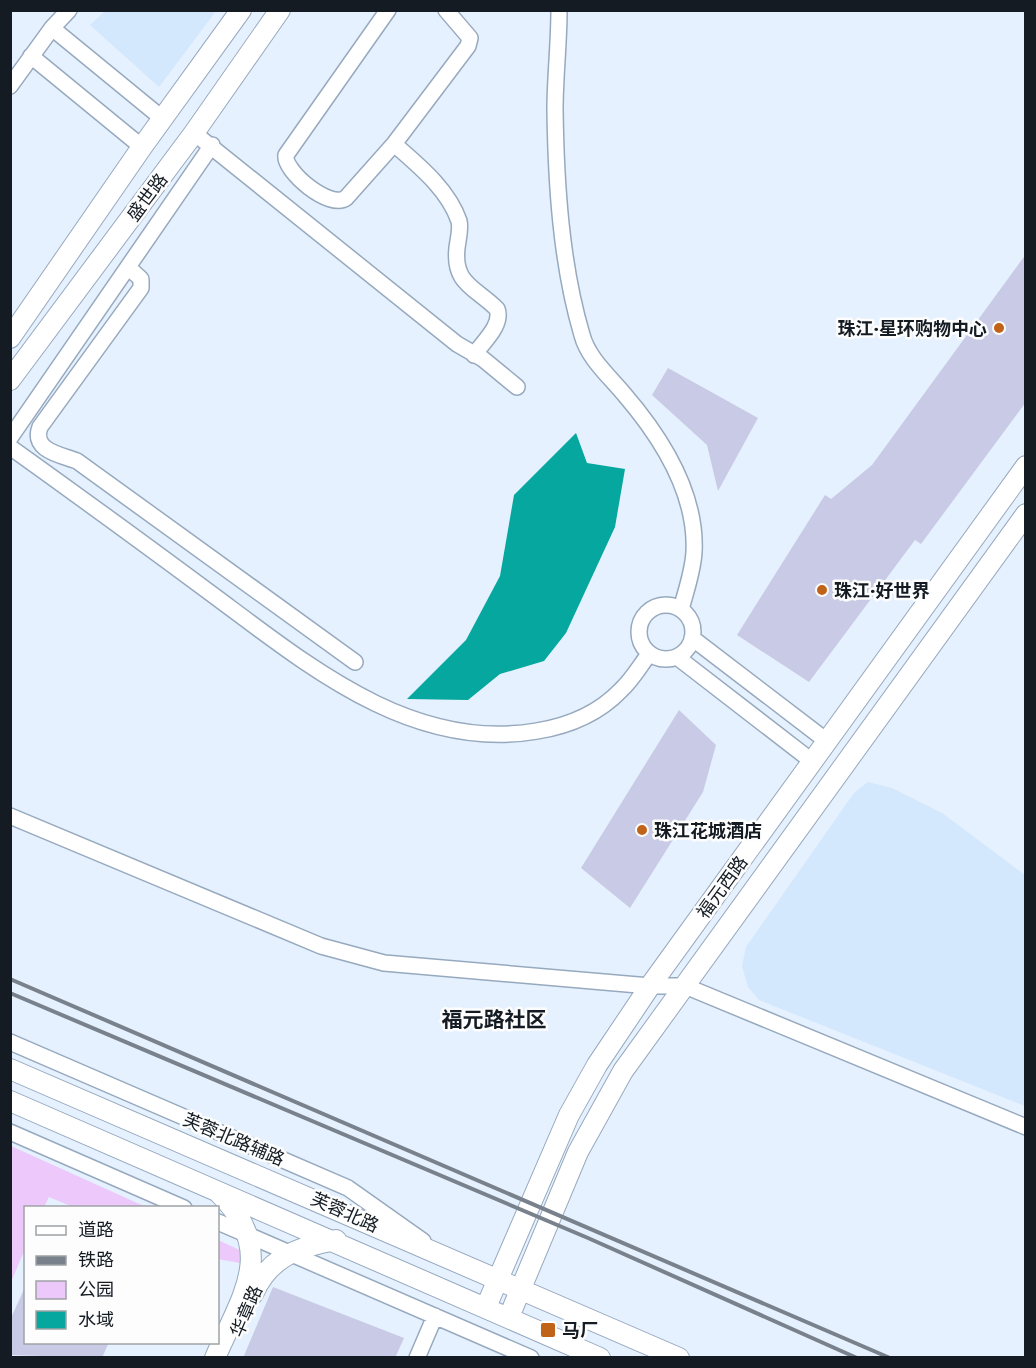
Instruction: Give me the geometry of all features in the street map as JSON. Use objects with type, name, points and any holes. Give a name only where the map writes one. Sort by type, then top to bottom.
[{"type":"main road","name":"盛世路","points":[[10,338],[142,147],[241,10]]},
{"type":"main road","name":"盛世路","points":[[10,380],[194,133],[280,10]]},
{"type":"main road","name":"福元西路","points":[[486,1307],[569,1115],[597,1065],[650,986],[1026,466]]},
{"type":"main road","name":"福元西路","points":[[509,1317],[596,1116],[623,1071],[1026,514]]},
{"type":"main road","name":"芙蓉北路","points":[[10,1069],[679,1358]]},
{"type":"main road","name":"芙蓉北路","points":[[10,1101],[336,1240],[600,1358]]},
{"type":"main road","name":"华章路","points":[[214,1189],[240,1219],[253,1259],[250,1274],[215,1358]]},
{"type":"main road","name":"华章路","points":[[227,1358],[260,1278],[272,1264],[292,1253],[336,1240]]},
{"type":"street","points":[[10,86],[52,28],[69,10]]},
{"type":"street","points":[[388,10],[286,155],[285,161],[290,170],[325,198],[341,202],[394,144],[468,46],[470,38],[446,10]]},
{"type":"street","points":[[560,10],[556,65],[557,153],[570,281],[582,337],[590,354],[637,410],[669,454],[687,503],[694,552],[681,609]]},
{"type":"street","points":[[52,28],[163,119]]},
{"type":"street","points":[[31,56],[142,147]]},
{"type":"street","points":[[194,133],[212,145],[457,344],[517,387]]},
{"type":"street","points":[[394,144],[432,179],[442,192],[460,226],[456,261],[460,276],[497,309],[499,315],[495,327],[474,355]]},
{"type":"street","points":[[10,438],[212,145]]},
{"type":"street","points":[[128,267],[141,279],[141,288],[40,427],[38,433],[40,441],[58,456],[77,461],[355,662]]},
{"type":"street","points":[[10,447],[325,677],[384,708],[421,722],[459,732],[514,735],[563,727],[594,711],[621,690],[649,654]]},
{"type":"street","points":[[661,605],[681,609],[689,617],[693,627],[692,638],[689,646],[677,657],[667,660],[649,654],[639,636],[644,616],[661,605]]},
{"type":"street","points":[[692,638],[828,742]]},
{"type":"street","points":[[677,657],[813,762]]},
{"type":"street","points":[[10,816],[321,946],[384,963],[650,986],[685,986],[1026,1127]]},
{"type":"street","name":"芙蓉北路辅路","points":[[10,1042],[348,1188],[445,1256]]},
{"type":"street","points":[[10,1132],[179,1206]]},
{"type":"street","points":[[219,1222],[531,1358]]},
{"type":"street","points":[[417,1358],[435,1316]]},
{"type":"shaded area","points":[[105,11],[216,11],[159,87],[90,25]]},
{"type":"shaded area","points":[[868,782],[892,788],[942,813],[1025,875],[1025,1106],[759,1000],[748,987],[742,966],[746,947],[854,793]]},
{"type":"green space","points":[[11,1146],[144,1206],[71,1206],[49,1197],[44,1206],[24,1206],[24,1251],[11,1282]]},
{"type":"green space","points":[[219,1240],[244,1252],[240,1263],[219,1259]]},
{"type":"water","points":[[576,433],[587,463],[625,469],[615,527],[566,633],[544,661],[500,674],[468,700],[407,699],[466,640],[500,576],[514,495]]},
{"type":"building","points":[[1026,254],[1026,402],[921,544],[915,540],[809,682],[737,635],[825,495],[831,499],[872,465]]},
{"type":"building","points":[[668,368],[758,418],[718,491],[707,445],[652,395]]},
{"type":"building","name":"珠江花城酒店","points":[[679,710],[716,745],[703,792],[630,908],[581,868]]},
{"type":"building","points":[[273,1287],[404,1338],[395,1358],[243,1358]]},
{"type":"building","points":[[24,1289],[24,1344],[108,1344],[102,1358],[10,1355],[10,1320]]},
{"type":"railway","points":[[10,979],[890,1358]]},
{"type":"railway","points":[[10,993],[588,1238],[857,1358]]},
{"type":"place","name":"珠江·星环购物中心","points":[[999,328]]},
{"type":"place","name":"珠江·好世界","points":[[822,590]]},
{"type":"place","name":"珠江花城酒店","points":[[642,830]]},
{"type":"place","name":"马厂","points":[[548,1330]]},
{"type":"district","name":"福元路社区","points":[[494,1019]]}]
